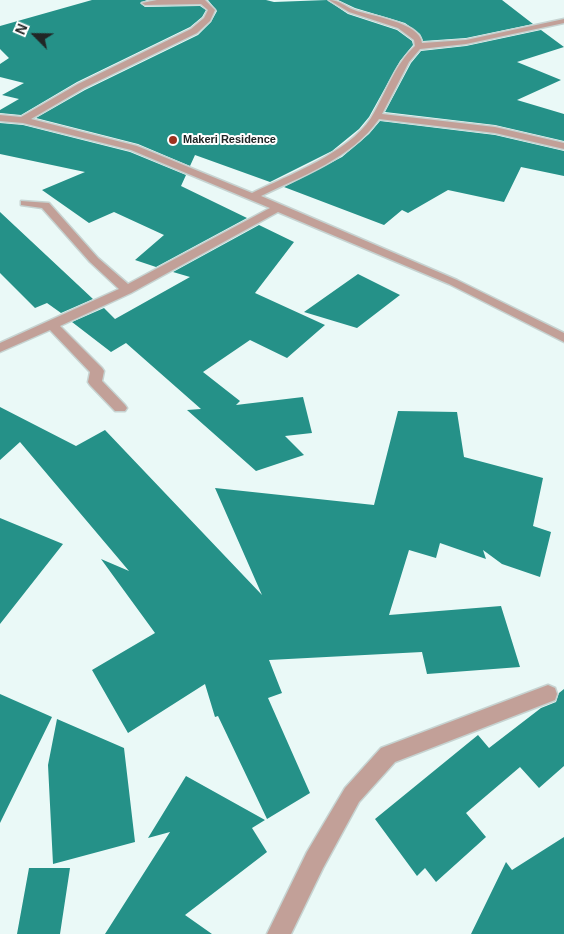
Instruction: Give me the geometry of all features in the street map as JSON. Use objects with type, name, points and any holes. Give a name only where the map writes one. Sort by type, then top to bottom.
[{"type":"street","points":[[332,0],[351,11],[401,26],[418,39],[419,47]]},
{"type":"street","points":[[22,120],[81,86],[194,31],[207,19],[212,10],[202,1],[145,3]]},
{"type":"street","points":[[251,197],[311,167],[358,138],[377,116],[404,62],[419,47],[490,38],[516,30],[564,21]]},
{"type":"street","points":[[377,116],[495,130],[564,146]]},
{"type":"street","points":[[0,118],[22,120],[134,148],[279,207],[453,282],[564,338]]},
{"type":"street","points":[[25,203],[45,205],[94,260],[127,290]]},
{"type":"street","points":[[0,348],[127,290],[279,207]]},
{"type":"street","points":[[52,325],[97,370],[95,382],[120,408]]},
{"type":"street","points":[[279,934],[315,860],[352,795],[388,755],[548,694]]},
{"type":"building","points":[[92,0],[147,0],[140,3],[145,7],[200,6],[206,10],[202,17],[190,27],[77,82],[21,115],[0,113],[0,110],[19,99],[2,95],[24,83],[0,77],[0,64],[9,58],[0,49],[0,26]]},
{"type":"building","points":[[208,0],[266,0],[274,2],[327,0],[348,14],[397,30],[412,41],[413,45],[400,61],[369,117],[359,129],[332,151],[270,182],[195,155],[190,166],[138,144],[36,118],[85,90],[198,35],[211,22],[217,11]]},
{"type":"building","points":[[338,0],[502,0],[533,24],[466,38],[423,41],[420,34],[405,23],[355,8]]},
{"type":"building","points":[[541,30],[564,47],[517,62],[561,80],[517,100],[564,114],[564,141],[495,125],[385,112],[411,63],[421,51],[466,46]]},
{"type":"building","points":[[380,121],[495,135],[564,151],[564,176],[521,167],[504,202],[448,190],[408,213],[402,210],[384,225],[284,187],[342,157],[369,134]]},
{"type":"building","points":[[0,123],[23,125],[130,152],[186,175],[181,186],[247,218],[156,267],[135,260],[164,235],[114,212],[89,223],[42,190],[85,172],[0,154]]},
{"type":"building","points":[[0,212],[93,299],[61,313],[47,303],[35,308],[0,273]]},
{"type":"building","points":[[259,225],[294,242],[255,293],[325,325],[287,358],[250,340],[203,372],[240,401],[236,405],[303,397],[312,433],[285,436],[304,455],[256,471],[187,410],[201,409],[126,343],[111,352],[72,322],[104,308],[115,319],[190,277],[173,272]]},
{"type":"building","points":[[358,274],[400,295],[357,328],[304,312]]},
{"type":"building","points":[[0,407],[76,446],[105,430],[262,595],[215,488],[374,505],[398,411],[457,412],[464,457],[543,478],[533,526],[551,532],[540,577],[502,564],[483,550],[486,559],[440,543],[436,558],[409,550],[389,615],[501,606],[520,667],[427,674],[422,652],[269,660],[282,693],[268,698],[310,793],[267,819],[218,716],[215,717],[205,684],[128,733],[92,670],[155,633],[101,559],[129,571],[20,442],[0,460]]},
{"type":"building","points":[[0,518],[63,544],[0,624]]},
{"type":"building","points":[[564,689],[564,766],[539,788],[520,767],[466,813],[486,837],[436,882],[425,868],[417,876],[375,819],[478,735],[489,748],[541,708],[556,702],[559,693]]},
{"type":"building","points":[[0,694],[52,717],[0,823]]},
{"type":"building","points":[[57,719],[124,748],[135,842],[53,864],[48,765]]},
{"type":"building","points":[[186,776],[265,820],[252,828],[267,852],[185,915],[212,934],[105,934],[170,832],[148,838]]},
{"type":"building","points":[[564,837],[564,934],[471,934],[506,862],[512,870]]},
{"type":"building","points":[[29,868],[70,868],[60,934],[17,934]]},
{"type":"place","name":"Makeri Residence","points":[[173,140]]}]
